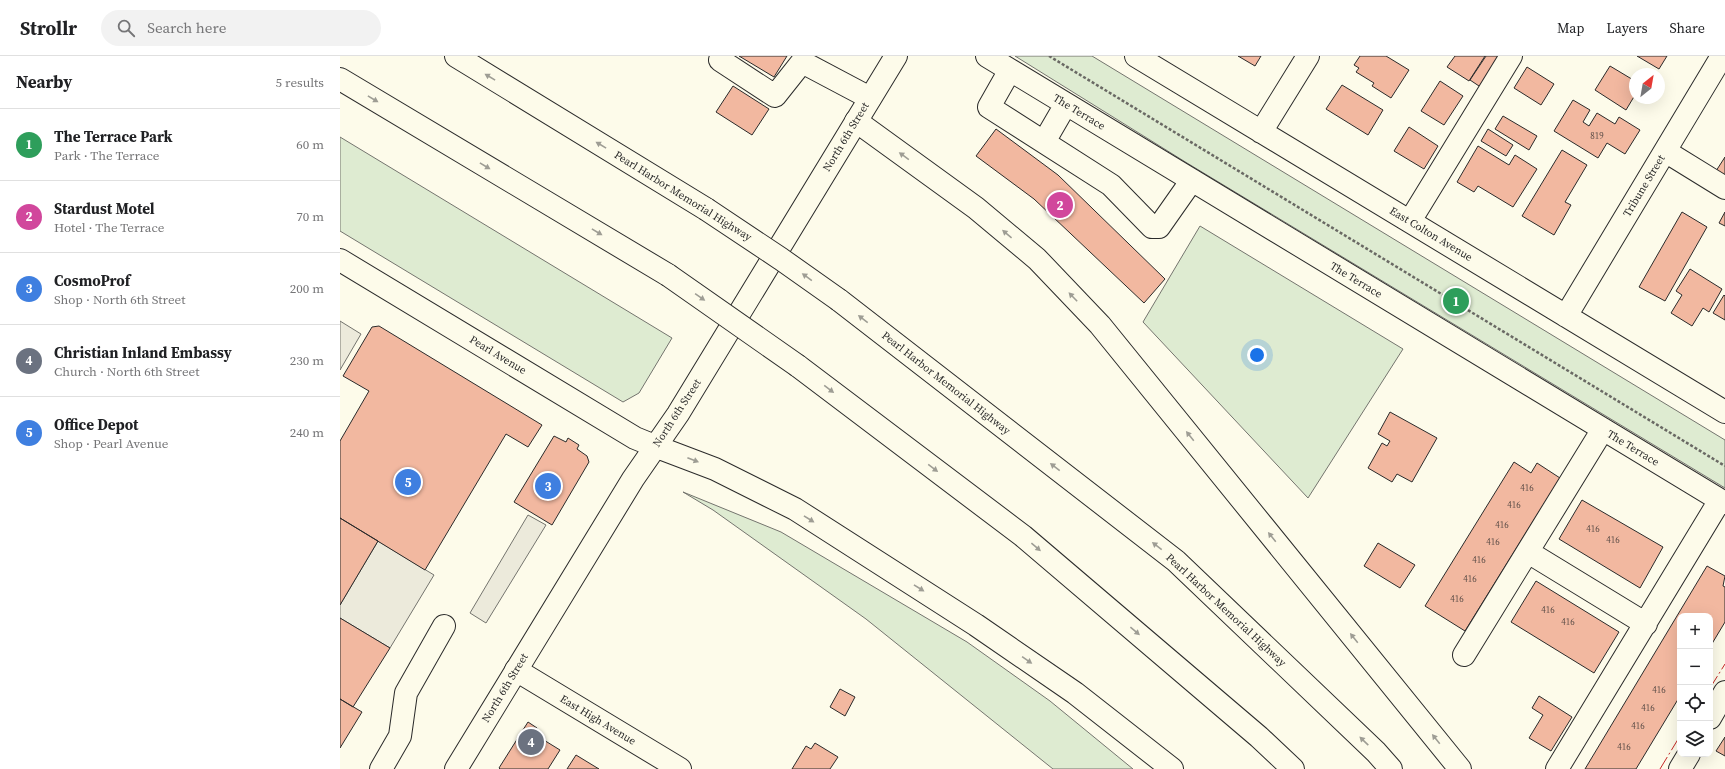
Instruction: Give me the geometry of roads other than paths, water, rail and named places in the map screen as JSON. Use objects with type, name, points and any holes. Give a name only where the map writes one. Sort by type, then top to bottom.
[{"type":"main road","name":"Pearl Harbor Memorial Highway","points":[[456,56],[706,209],[839,300],[1176,561],[1376,752],[1391,769]]},
{"type":"main road","points":[[722,56],[720,60],[775,96],[802,62],[870,98]]},
{"type":"main road","name":"North 6th Street","points":[[456,769],[634,479],[682,408],[896,56]]},
{"type":"main road","name":"The Terrace","points":[[988,56],[1722,502]]},
{"type":"main road","name":"East Colton Avenue","points":[[1136,56],[1725,412]]},
{"type":"main road","points":[[1261,132],[1308,56]]},
{"type":"main road","points":[[1410,221],[1511,56]]},
{"type":"main road","name":"Tribune Street","points":[[1566,316],[1722,56]]},
{"type":"main road","points":[[1010,70],[989,107],[1111,184],[1152,227],[1159,227],[1192,180]]},
{"type":"main road","points":[[340,79],[668,275],[798,366],[1023,536],[1253,732],[1293,769]]},
{"type":"main road","points":[[1044,142],[1066,104]]},
{"type":"main road","points":[[856,121],[976,208],[1037,259],[1100,325],[1460,769]]},
{"type":"main road","points":[[1665,151],[1725,188]]},
{"type":"main road","name":"Pearl Avenue","points":[[340,260],[631,435],[657,447],[715,469],[795,509],[976,625],[1075,693],[1172,769]]},
{"type":"main road","points":[[1464,656],[1603,429]]},
{"type":"main road","points":[[1557,769],[1722,502]]},
{"type":"main road","points":[[1528,552],[1646,624]]},
{"type":"main road","points":[[380,769],[400,736],[406,693],[444,626]]},
{"type":"main road","name":"East High Avenue","points":[[516,670],[680,769]]},
{"type":"main road","points":[[1713,713],[1725,692]]},
{"type":"main road","points":[[1680,769],[1686,757]]},
{"type":"place","name":"Stardust Motel","points":[[1060,205]]},
{"type":"place","name":"The Terrace Park","points":[[1456,301]]},
{"type":"place","name":"Office Depot","points":[[408,482]]},
{"type":"place","name":"CosmoProf","points":[[548,486]]},
{"type":"place","name":"Christian Inland Embassy","points":[[531,742]]}]
